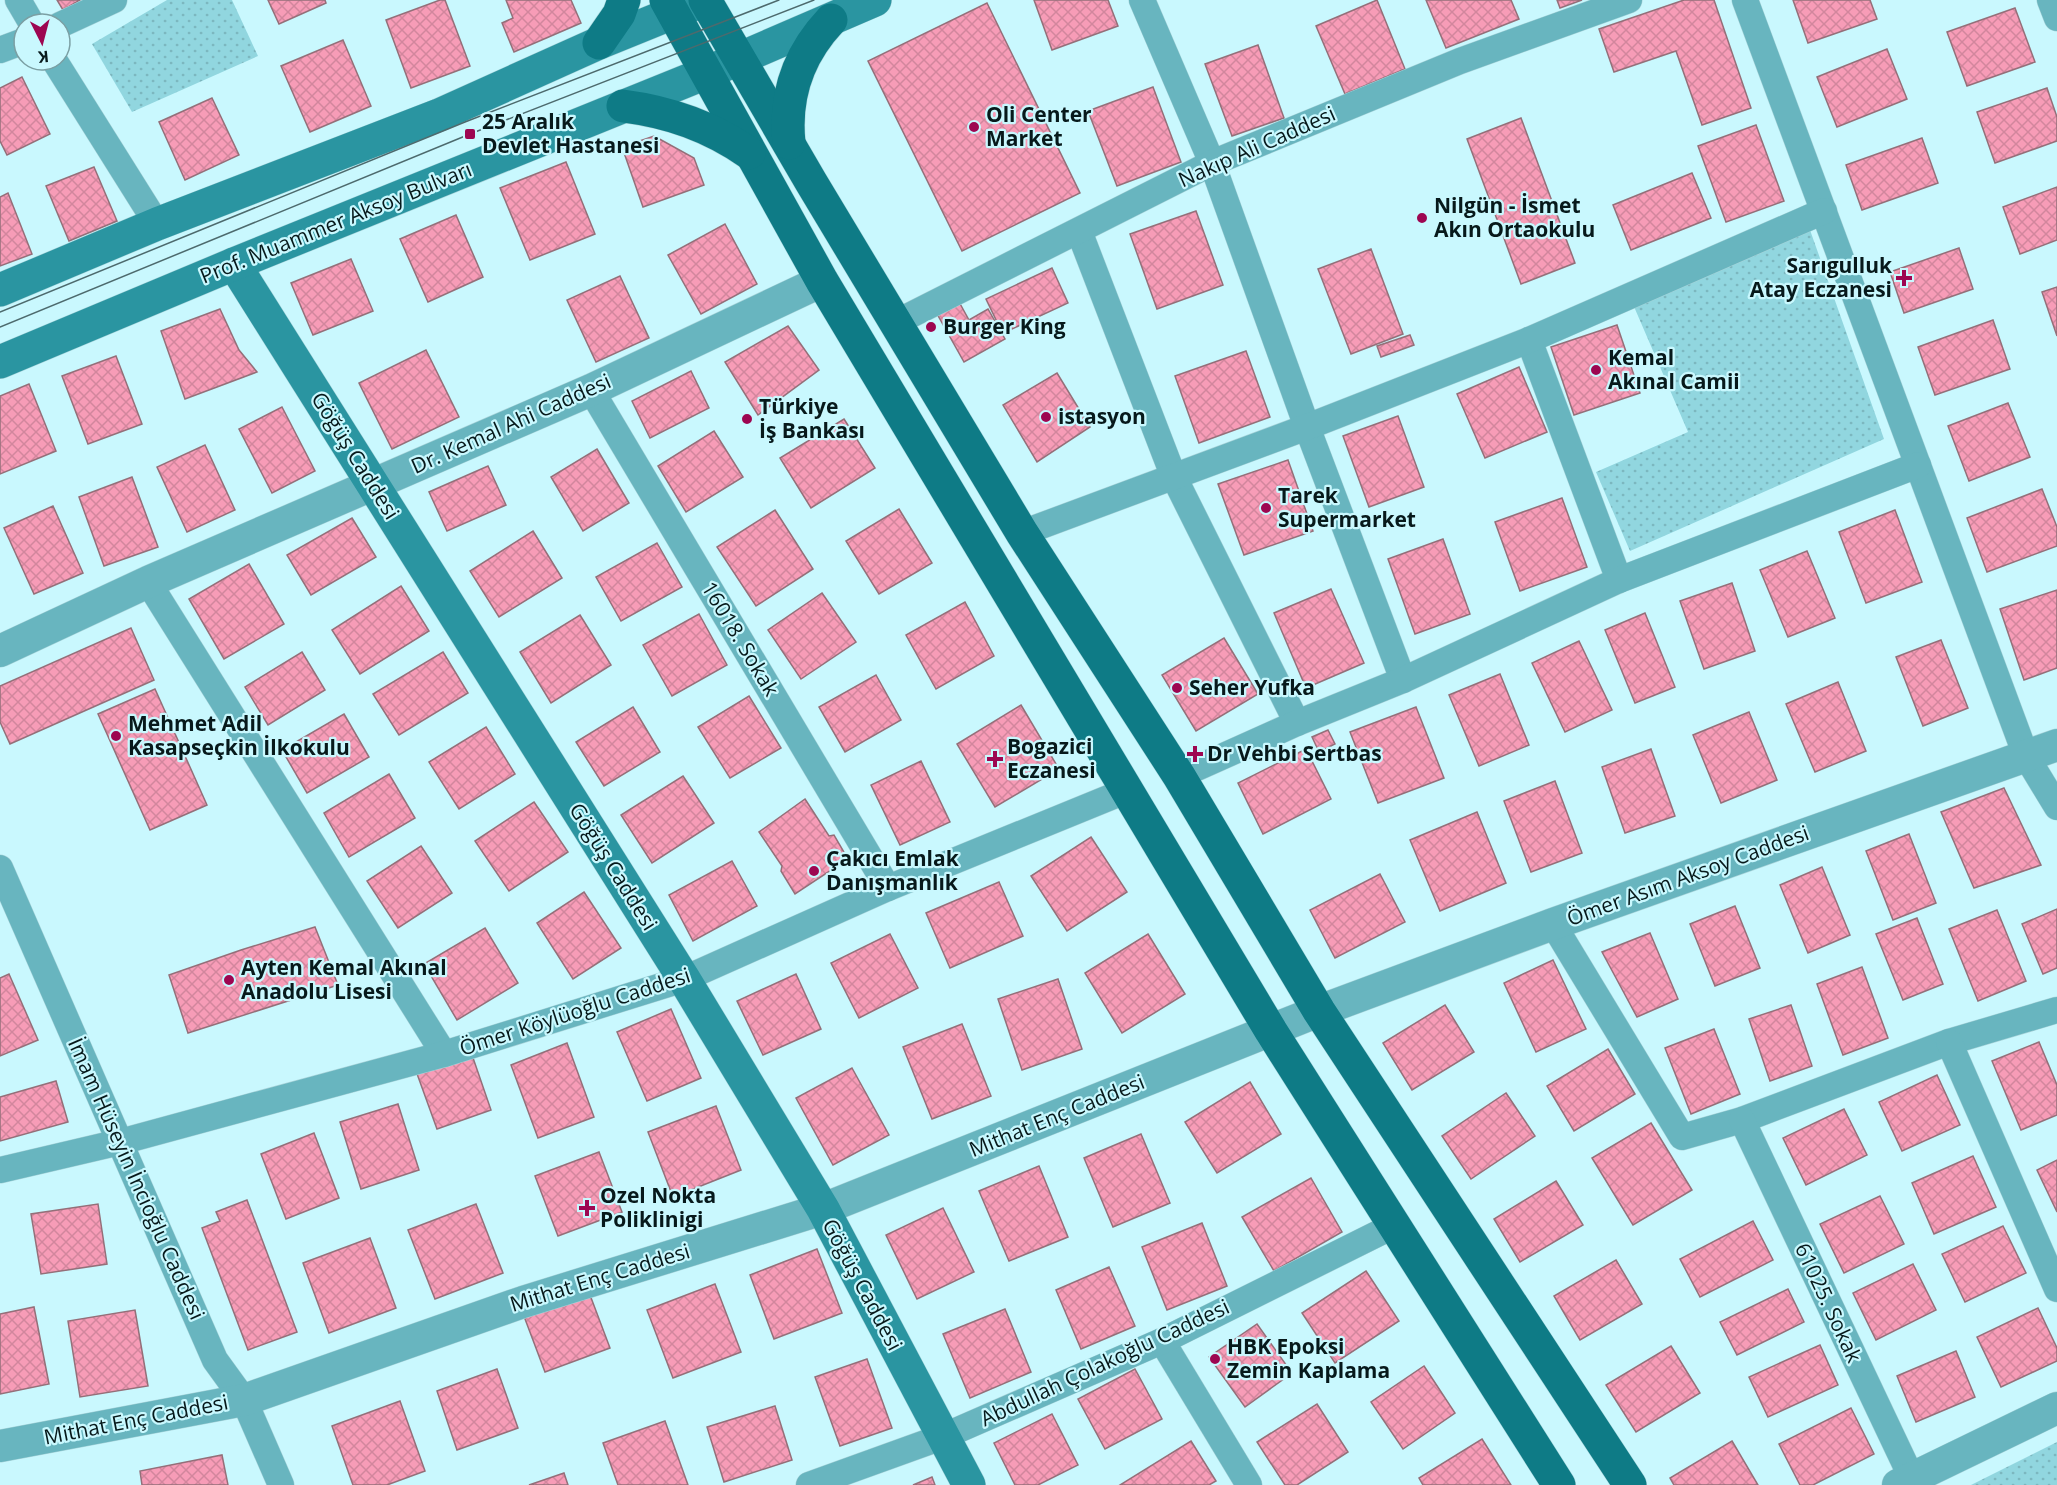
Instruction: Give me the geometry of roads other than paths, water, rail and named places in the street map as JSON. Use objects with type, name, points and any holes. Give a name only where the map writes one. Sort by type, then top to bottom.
[{"type":"main road","points":[[599,44],[619,14],[624,0]]},
{"type":"main road","points":[[0,290],[158,224],[439,115],[599,44],[670,7],[705,0],[789,145],[1022,533],[1179,776],[1319,1011],[1630,1485]]},
{"type":"main road","name":"Prof. Muammer Aksoy Bulvarı","points":[[0,362],[234,264],[706,73],[875,0]]},
{"type":"main road","points":[[670,7],[822,281],[1271,1031],[1559,1485]]},
{"type":"main road","points":[[789,145],[788,109],[796,74],[810,44],[831,20]]},
{"type":"main road","points":[[623,106],[647,109],[692,121],[713,130],[751,154]]},
{"type":"main road","name":"Göğüş Caddesi","points":[[234,264],[684,979],[823,1209],[969,1485]]},
{"type":"street","points":[[72,19],[114,0]]},
{"type":"street","points":[[1142,0],[1212,163],[1307,427],[1403,680]]},
{"type":"street","name":"Nakıp Ali Caddesi","points":[[897,322],[1212,163],[1460,61],[1629,0]]},
{"type":"street","points":[[1745,0],[2026,756],[2057,807]]},
{"type":"street","points":[[2050,0],[2057,18]]},
{"type":"street","points":[[62,72],[158,224]]},
{"type":"street","points":[[1022,533],[1307,427],[1529,340],[1824,210]]},
{"type":"street","points":[[1079,231],[1173,475],[1297,723]]},
{"type":"street","name":"Dr. Kemal Ahi Caddesi","points":[[0,651],[148,582],[591,390],[822,281]]},
{"type":"street","points":[[1529,340],[1619,580]]},
{"type":"street","name":"16018. Sokak","points":[[591,390],[888,888]]},
{"type":"street","points":[[1179,776],[1297,723],[1403,680],[1619,580],[1918,465]]},
{"type":"street","points":[[148,582],[444,1054]]},
{"type":"street","name":"Ömer Asım Aksoy Caddesi","points":[[1319,1011],[1553,924],[2057,745]]},
{"type":"street","name":"Ömer Köylüoğlu Caddesi","points":[[0,1170],[120,1142],[444,1054],[684,979],[888,888],[1128,790]]},
{"type":"street","name":"İmam Hüseyin İncioğlu Caddesi","points":[[0,868],[215,1360],[244,1400],[281,1485]]},
{"type":"street","points":[[1553,924],[1682,1137],[1743,1120],[1949,1042],[2057,1010]]},
{"type":"street","name":"Mithat Enç Caddesi","points":[[0,1446],[244,1400],[523,1302],[823,1209],[1319,1011]]},
{"type":"street","points":[[1949,1042],[2057,1289]]},
{"type":"street","name":"61025. Sokak","points":[[1743,1120],[1908,1483]]},
{"type":"street","name":"Abdullah Çolakoğlu Caddesi","points":[[809,1485],[942,1437],[1162,1341],[1395,1225]]},
{"type":"street","points":[[1162,1341],[1249,1485]]},
{"type":"street","points":[[1908,1483],[2057,1408]]},
{"type":"tram line","points":[[0,312],[465,122],[779,0]]},
{"type":"tram line","points":[[0,327],[470,134],[814,0]]},
{"type":"place","name":"Oli Center Market","points":[[974,127]]},
{"type":"place","name":"25 Aralık Devlet Hastanesi","points":[[470,134]]},
{"type":"place","name":"Nilgün - İsmet Akın Ortaokulu","points":[[1422,218]]},
{"type":"place","name":"Sarıgulluk Atay Eczanesi","points":[[1904,278]]},
{"type":"place","name":"Burger King","points":[[931,327]]},
{"type":"place","name":"Kemal Akınal Camii","points":[[1596,370]]},
{"type":"place","name":"istasyon","points":[[1046,417]]},
{"type":"place","name":"Türkiye İş Bankası","points":[[747,419]]},
{"type":"place","name":"Tarek Supermarket","points":[[1266,508]]},
{"type":"place","name":"Seher Yufka","points":[[1177,688]]},
{"type":"place","name":"Mehmet Adil Kasapseçkin İlkokulu","points":[[116,736]]},
{"type":"place","name":"Dr Vehbi Sertbas","points":[[1195,754]]},
{"type":"place","name":"Bogazici Eczanesi","points":[[995,759]]},
{"type":"place","name":"Çakıcı Emlak Danışmanlık","points":[[814,871]]},
{"type":"place","name":"Ayten Kemal Akınal Anadolu Lisesi","points":[[229,980]]},
{"type":"place","name":"Ozel Nokta Poliklinigi","points":[[587,1208]]},
{"type":"place","name":"HBK Epoksi Zemin Kaplama","points":[[1215,1359]]}]
